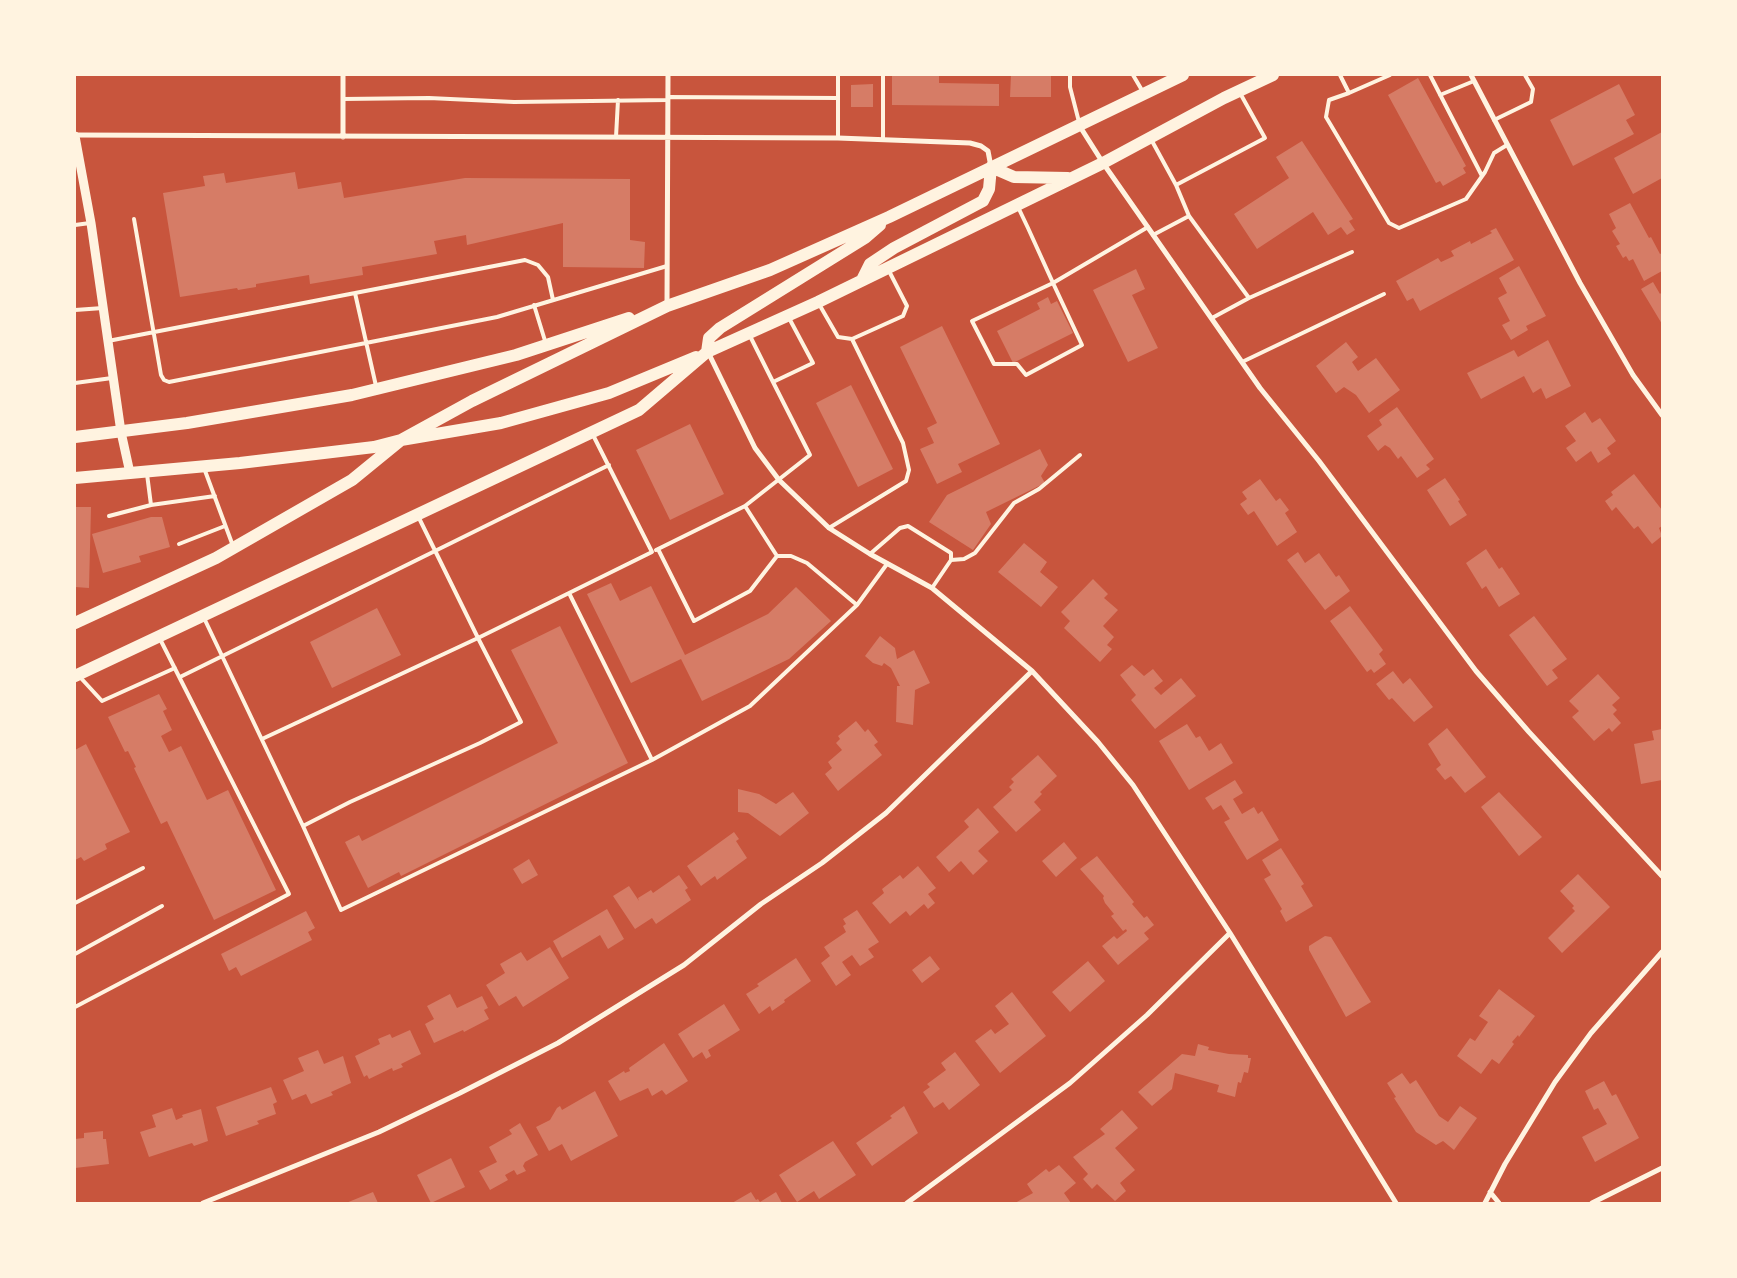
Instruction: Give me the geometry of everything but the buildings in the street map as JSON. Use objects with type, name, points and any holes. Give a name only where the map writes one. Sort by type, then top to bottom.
[{"type":"main road","points":[[75,437],[281,408],[376,389],[516,355],[667,306],[770,270],[889,217],[1183,75]]},
{"type":"main road","points":[[75,478],[374,447],[401,440],[501,423],[609,393],[707,352],[818,302],[1103,163],[1238,91],[1272,75]]},
{"type":"main road","points":[[991,167],[1014,177],[1074,177]]},
{"type":"main road","points":[[862,280],[870,264],[894,248],[983,201],[989,190],[991,167]]},
{"type":"main road","points":[[76,674],[418,516],[639,410],[707,352],[708,338],[720,328],[865,238],[889,217]]},
{"type":"main road","points":[[75,623],[234,548],[352,480],[401,440],[472,402],[667,306]]},
{"type":"street","points":[[343,75],[343,137]]},
{"type":"street","points":[[667,306],[668,75]]},
{"type":"street","points":[[1471,75],[1580,283],[1633,375],[1662,415]]},
{"type":"street","points":[[1079,124],[1103,163],[1242,362],[1476,671],[1528,732],[1662,876]]},
{"type":"street","points":[[130,473],[121,432],[91,223],[75,136],[838,138],[981,146],[988,151],[991,167]]},
{"type":"street","points":[[707,352],[755,448],[779,480],[829,528],[887,564],[932,588],[1032,671],[1098,742],[1133,785],[1230,933],[1396,1203]]},
{"type":"street","points":[[203,1203],[379,1132],[460,1093],[558,1043],[684,965],[761,904],[822,863],[886,814],[1032,671]]},
{"type":"street","points":[[907,1203],[1070,1082],[1147,1015],[1230,933]]},
{"type":"street","points":[[1485,1203],[1531,1118],[1555,1082],[1591,1033],[1662,952]]},
{"type":"street","points":[[1592,1203],[1601,1201],[1662,1168]]},
{"type":"street","points":[[1490,1192],[1499,1203]]},
{"type":"lane","points":[[838,75],[838,138]]},
{"type":"lane","points":[[883,75],[883,140]]},
{"type":"lane","points":[[1070,75],[1070,88],[1079,124]]},
{"type":"lane","points":[[1133,75],[1144,93]]},
{"type":"lane","points":[[1340,75],[1349,93]]},
{"type":"lane","points":[[1390,75],[1329,100],[1326,117],[1388,223],[1399,228],[1466,199],[1482,176],[1494,153],[1507,145]]},
{"type":"lane","points":[[1430,75],[1482,176]]},
{"type":"lane","points":[[1494,120],[1531,102],[1533,89],[1525,75]]},
{"type":"lane","points":[[1440,95],[1474,81]]},
{"type":"lane","points":[[1176,185],[1265,138],[1238,91]]},
{"type":"lane","points":[[343,99],[429,98],[514,102],[668,98],[838,98]]},
{"type":"lane","points":[[616,137],[618,100]]},
{"type":"lane","points":[[1150,138],[1176,185],[1189,216],[1249,298]]},
{"type":"lane","points":[[1017,205],[1053,283],[1082,345],[1026,375],[1017,364],[994,364],[972,321],[1053,283],[1148,227]]},
{"type":"lane","points":[[1153,235],[1189,216]]},
{"type":"lane","points":[[134,219],[161,375],[164,380],[169,382],[497,317],[668,266]]},
{"type":"lane","points":[[75,225],[91,223]]},
{"type":"lane","points":[[1212,318],[1249,298],[1352,252]]},
{"type":"lane","points":[[108,341],[525,260],[538,265],[548,277],[553,300]]},
{"type":"lane","points":[[818,302],[838,337],[852,339],[903,316],[907,306],[888,268]]},
{"type":"lane","points":[[355,293],[376,389]]},
{"type":"lane","points":[[1242,362],[1384,294]]},
{"type":"lane","points":[[534,305],[547,345]]},
{"type":"lane","points":[[75,310],[103,308]]},
{"type":"lane","points":[[773,382],[813,363],[788,316]]},
{"type":"lane","points":[[262,739],[478,638],[745,506],[810,455],[749,333]]},
{"type":"lane","points":[[829,528],[906,481],[909,470],[903,444],[852,339]]},
{"type":"lane","points":[[75,384],[114,378]]},
{"type":"lane","points":[[592,433],[652,552]]},
{"type":"lane","points":[[951,560],[964,559],[975,554],[1014,503],[1038,489],[1080,455]]},
{"type":"lane","points":[[180,677],[223,658],[609,465]]},
{"type":"lane","points":[[203,466],[234,548]]},
{"type":"lane","points":[[147,472],[151,505]]},
{"type":"lane","points":[[109,516],[151,505],[215,496]]},
{"type":"lane","points":[[745,506],[778,556]]},
{"type":"lane","points":[[303,826],[521,722],[418,516]]},
{"type":"lane","points":[[179,544],[226,526]]},
{"type":"lane","points":[[870,554],[900,528],[908,526],[951,553],[951,560],[932,588]]},
{"type":"lane","points":[[658,549],[694,620],[750,591],[778,556]]},
{"type":"lane","points":[[778,556],[791,556],[807,562],[858,605]]},
{"type":"lane","points":[[203,616],[303,826],[340,910],[652,760],[750,706],[858,605],[887,564]]},
{"type":"lane","points":[[569,593],[652,760]]},
{"type":"lane","points":[[75,1007],[289,894],[159,636]]},
{"type":"lane","points":[[76,674],[102,701],[175,668]]},
{"type":"lane","points":[[75,903],[143,868]]},
{"type":"lane","points":[[75,954],[162,906]]}]
